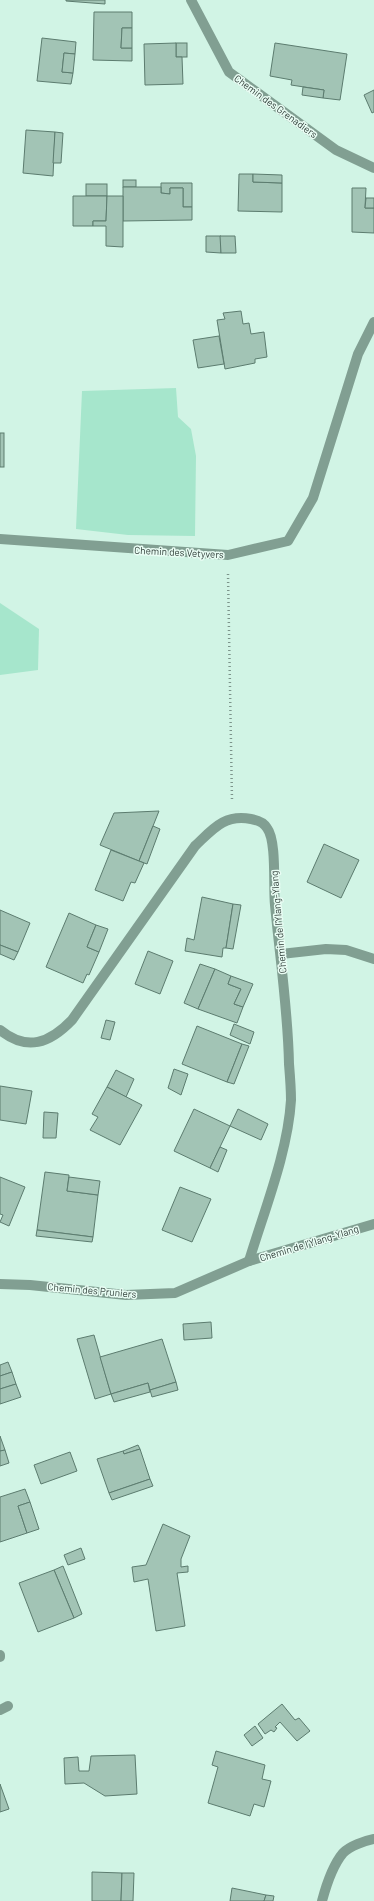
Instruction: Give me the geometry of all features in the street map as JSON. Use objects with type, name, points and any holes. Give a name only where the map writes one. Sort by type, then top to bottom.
[{"type":"street","name":"Chemin des Grenadiers","points":[[191,0],[229,72],[336,150],[374,168]]},
{"type":"street","name":"Chemin des Vetyvers","points":[[0,539],[228,555],[288,541],[313,498],[358,354],[374,322]]},
{"type":"street","name":"Chemin de l'Ylang-Ylang","points":[[0,1030],[8,1037],[35,1042],[46,1041],[60,1032],[72,1020],[195,846],[221,822],[244,818],[256,820],[266,826],[270,832],[274,904],[281,954],[288,1032],[290,1101],[283,1148],[249,1261]]},
{"type":"street","points":[[281,954],[326,949],[346,950],[374,959]]},
{"type":"street","name":"Chemin de l'Ylang-Ylang","points":[[249,1261],[374,1224]]},
{"type":"street","name":"Chemin des Pruniers","points":[[0,1284],[30,1285],[126,1295],[175,1293],[249,1261]]},
{"type":"street","points":[[322,1901],[328,1881],[344,1853],[364,1841],[374,1839]]},
{"type":"path","points":[[228,555],[232,819]]},
{"type":"green space","points":[[176,388],[178,417],[191,429],[196,456],[195,536],[128,535],[76,529],[82,391]]},
{"type":"green space","points":[[0,603],[39,629],[38,670],[0,675]]},
{"type":"building","points":[[105,0],[105,4],[66,1]]},
{"type":"building","points":[[94,12],[132,12],[132,28],[122,28],[121,48],[132,48],[132,61],[93,60]]},
{"type":"building","points":[[122,28],[132,28],[132,48],[121,48]]},
{"type":"building","points":[[42,38],[76,42],[75,54],[64,53],[62,72],[73,73],[71,84],[37,81]]},
{"type":"building","points":[[176,43],[187,43],[187,57],[176,57]]},
{"type":"building","points":[[176,43],[176,57],[182,57],[183,84],[145,85],[144,44]]},
{"type":"building","points":[[275,43],[347,54],[340,100],[323,98],[324,90],[291,85],[292,80],[270,76]]},
{"type":"building","points":[[64,53],[75,54],[73,73],[62,72]]},
{"type":"building","points":[[303,87],[324,90],[323,98],[302,95]]},
{"type":"building","points":[[374,90],[374,112],[372,113],[364,95]]},
{"type":"building","points":[[26,130],[55,132],[53,176],[23,173]]},
{"type":"building","points":[[55,132],[63,133],[61,163],[53,163]]},
{"type":"building","points":[[239,174],[253,174],[253,182],[282,183],[282,212],[238,211]]},
{"type":"building","points":[[253,174],[282,175],[282,183],[253,182]]},
{"type":"building","points":[[123,180],[136,180],[136,187],[123,187]]},
{"type":"building","points":[[161,183],[192,183],[192,207],[183,207],[183,188],[170,188],[170,194],[161,193]]},
{"type":"building","points":[[86,184],[107,184],[107,196],[86,196]]},
{"type":"building","points":[[123,187],[161,187],[161,193],[170,194],[170,188],[183,188],[183,207],[192,207],[192,220],[123,221]]},
{"type":"building","points":[[352,188],[366,188],[365,208],[374,208],[374,233],[352,232]]},
{"type":"building","points":[[73,196],[107,196],[106,221],[93,221],[93,226],[73,226]]},
{"type":"building","points":[[107,196],[123,196],[123,247],[106,246],[106,226],[93,226],[93,221],[106,221]]},
{"type":"building","points":[[366,198],[374,198],[374,208],[365,208]]},
{"type":"building","points":[[206,236],[221,236],[221,253],[206,252]]},
{"type":"building","points":[[220,236],[235,236],[236,253],[221,253]]},
{"type":"building","points":[[241,311],[243,324],[249,323],[251,334],[264,332],[267,357],[255,359],[255,363],[225,369],[217,320],[225,319],[223,313]]},
{"type":"building","points":[[219,336],[224,364],[198,368],[193,340]]},
{"type":"building","points":[[0,433],[4,433],[4,467],[0,467]]},
{"type":"building","points":[[159,811],[139,861],[100,845],[114,813]]},
{"type":"building","points":[[153,826],[160,829],[147,864],[139,861]]},
{"type":"building","points":[[324,844],[359,860],[341,898],[307,882]]},
{"type":"building","points":[[111,850],[144,863],[135,883],[131,882],[123,901],[95,890]]},
{"type":"building","points":[[202,897],[233,904],[226,948],[223,948],[222,957],[185,951],[187,938],[194,940]]},
{"type":"building","points":[[233,904],[241,905],[233,949],[226,948]]},
{"type":"building","points":[[0,910],[30,923],[18,952],[0,945]]},
{"type":"building","points":[[69,913],[96,925],[87,947],[99,952],[89,975],[87,974],[83,983],[46,967]]},
{"type":"building","points":[[96,925],[108,929],[99,952],[87,947]]},
{"type":"building","points":[[0,945],[18,952],[14,960],[0,954]]},
{"type":"building","points":[[148,951],[173,961],[160,994],[135,984]]},
{"type":"building","points":[[200,964],[215,969],[198,1009],[184,1003]]},
{"type":"building","points":[[215,969],[231,976],[228,984],[241,989],[234,1004],[243,1007],[237,1023],[198,1009]]},
{"type":"building","points":[[231,976],[253,984],[243,1007],[234,1004],[241,989],[228,984]]},
{"type":"building","points":[[106,1020],[115,1022],[110,1040],[101,1038]]},
{"type":"building","points":[[234,1024],[254,1032],[250,1044],[230,1035]]},
{"type":"building","points":[[197,1026],[242,1044],[227,1082],[182,1064]]},
{"type":"building","points":[[242,1044],[249,1046],[234,1084],[227,1082]]},
{"type":"building","points":[[174,1069],[188,1074],[181,1095],[168,1088]]},
{"type":"building","points":[[116,1070],[134,1079],[126,1097],[107,1087]]},
{"type":"building","points":[[0,1086],[32,1091],[26,1124],[0,1120]]},
{"type":"building","points":[[107,1087],[142,1105],[120,1145],[90,1130],[98,1117],[92,1114]]},
{"type":"building","points":[[194,1109],[230,1126],[210,1168],[174,1151]]},
{"type":"building","points":[[238,1109],[268,1124],[261,1140],[230,1126]]},
{"type":"building","points":[[44,1112],[58,1113],[56,1138],[43,1138]]},
{"type":"building","points":[[220,1147],[227,1150],[218,1172],[210,1168]]},
{"type":"building","points":[[45,1172],[69,1175],[67,1191],[98,1195],[93,1237],[37,1230]]},
{"type":"building","points":[[0,1177],[25,1187],[9,1226],[0,1222],[3,1215],[0,1214]]},
{"type":"building","points":[[69,1177],[100,1181],[98,1195],[67,1191]]},
{"type":"building","points":[[180,1187],[211,1199],[192,1242],[162,1230]]},
{"type":"building","points":[[37,1230],[93,1237],[92,1242],[36,1236]]},
{"type":"building","points":[[211,1322],[212,1338],[184,1340],[183,1324]]},
{"type":"building","points":[[94,1335],[111,1394],[95,1399],[77,1339]]},
{"type":"building","points":[[162,1339],[176,1382],[150,1390],[148,1383],[111,1394],[100,1357]]},
{"type":"building","points":[[8,1362],[12,1372],[0,1376],[0,1365]]},
{"type":"building","points":[[12,1372],[16,1384],[0,1389],[0,1376]]},
{"type":"building","points":[[176,1382],[178,1390],[152,1397],[150,1390]]},
{"type":"building","points":[[148,1383],[150,1392],[114,1402],[111,1394]]},
{"type":"building","points":[[16,1384],[21,1397],[0,1404],[0,1389]]},
{"type":"building","points":[[0,1436],[5,1450],[0,1451]]},
{"type":"building","points":[[138,1445],[140,1449],[124,1454],[123,1451]]},
{"type":"building","points":[[140,1449],[150,1479],[109,1493],[97,1459],[123,1451],[124,1454]]},
{"type":"building","points":[[5,1450],[9,1463],[0,1466],[0,1451]]},
{"type":"building","points":[[70,1452],[77,1471],[41,1484],[34,1465]]},
{"type":"building","points":[[150,1479],[153,1486],[112,1500],[109,1493]]},
{"type":"building","points":[[25,1489],[30,1502],[18,1506],[27,1533],[0,1542],[0,1497]]},
{"type":"building","points":[[30,1502],[39,1529],[27,1533],[18,1506]]},
{"type":"building","points":[[163,1524],[190,1536],[181,1559],[181,1567],[188,1566],[188,1572],[177,1573],[185,1626],[156,1631],[148,1579],[134,1582],[132,1567],[146,1565]]},
{"type":"building","points":[[81,1548],[85,1559],[68,1565],[64,1555]]},
{"type":"building","points":[[63,1566],[82,1614],[74,1618],[54,1570]]},
{"type":"building","points":[[54,1570],[74,1618],[38,1632],[19,1583]]},
{"type":"building","points":[[282,1704],[295,1720],[299,1718],[310,1731],[297,1741],[280,1722],[275,1727],[277,1728],[274,1732],[271,1730],[265,1734],[258,1724]]},
{"type":"building","points":[[255,1726],[263,1738],[252,1746],[244,1735]]},
{"type":"building","points":[[216,1751],[265,1765],[262,1779],[271,1781],[264,1807],[254,1804],[250,1816],[208,1803],[218,1767],[212,1765]]},
{"type":"building","points":[[135,1755],[137,1794],[105,1796],[84,1783],[65,1784],[64,1758],[78,1757],[79,1771],[89,1771],[91,1756]]},
{"type":"building","points":[[0,1784],[9,1809],[0,1812]]},
{"type":"building","points":[[92,1872],[122,1873],[121,1901],[92,1901]]},
{"type":"building","points":[[122,1873],[134,1873],[133,1901],[121,1901]]},
{"type":"building","points":[[232,1888],[266,1895],[264,1901],[230,1901]]},
{"type":"building","points":[[266,1895],[274,1896],[273,1901],[264,1901]]}]
